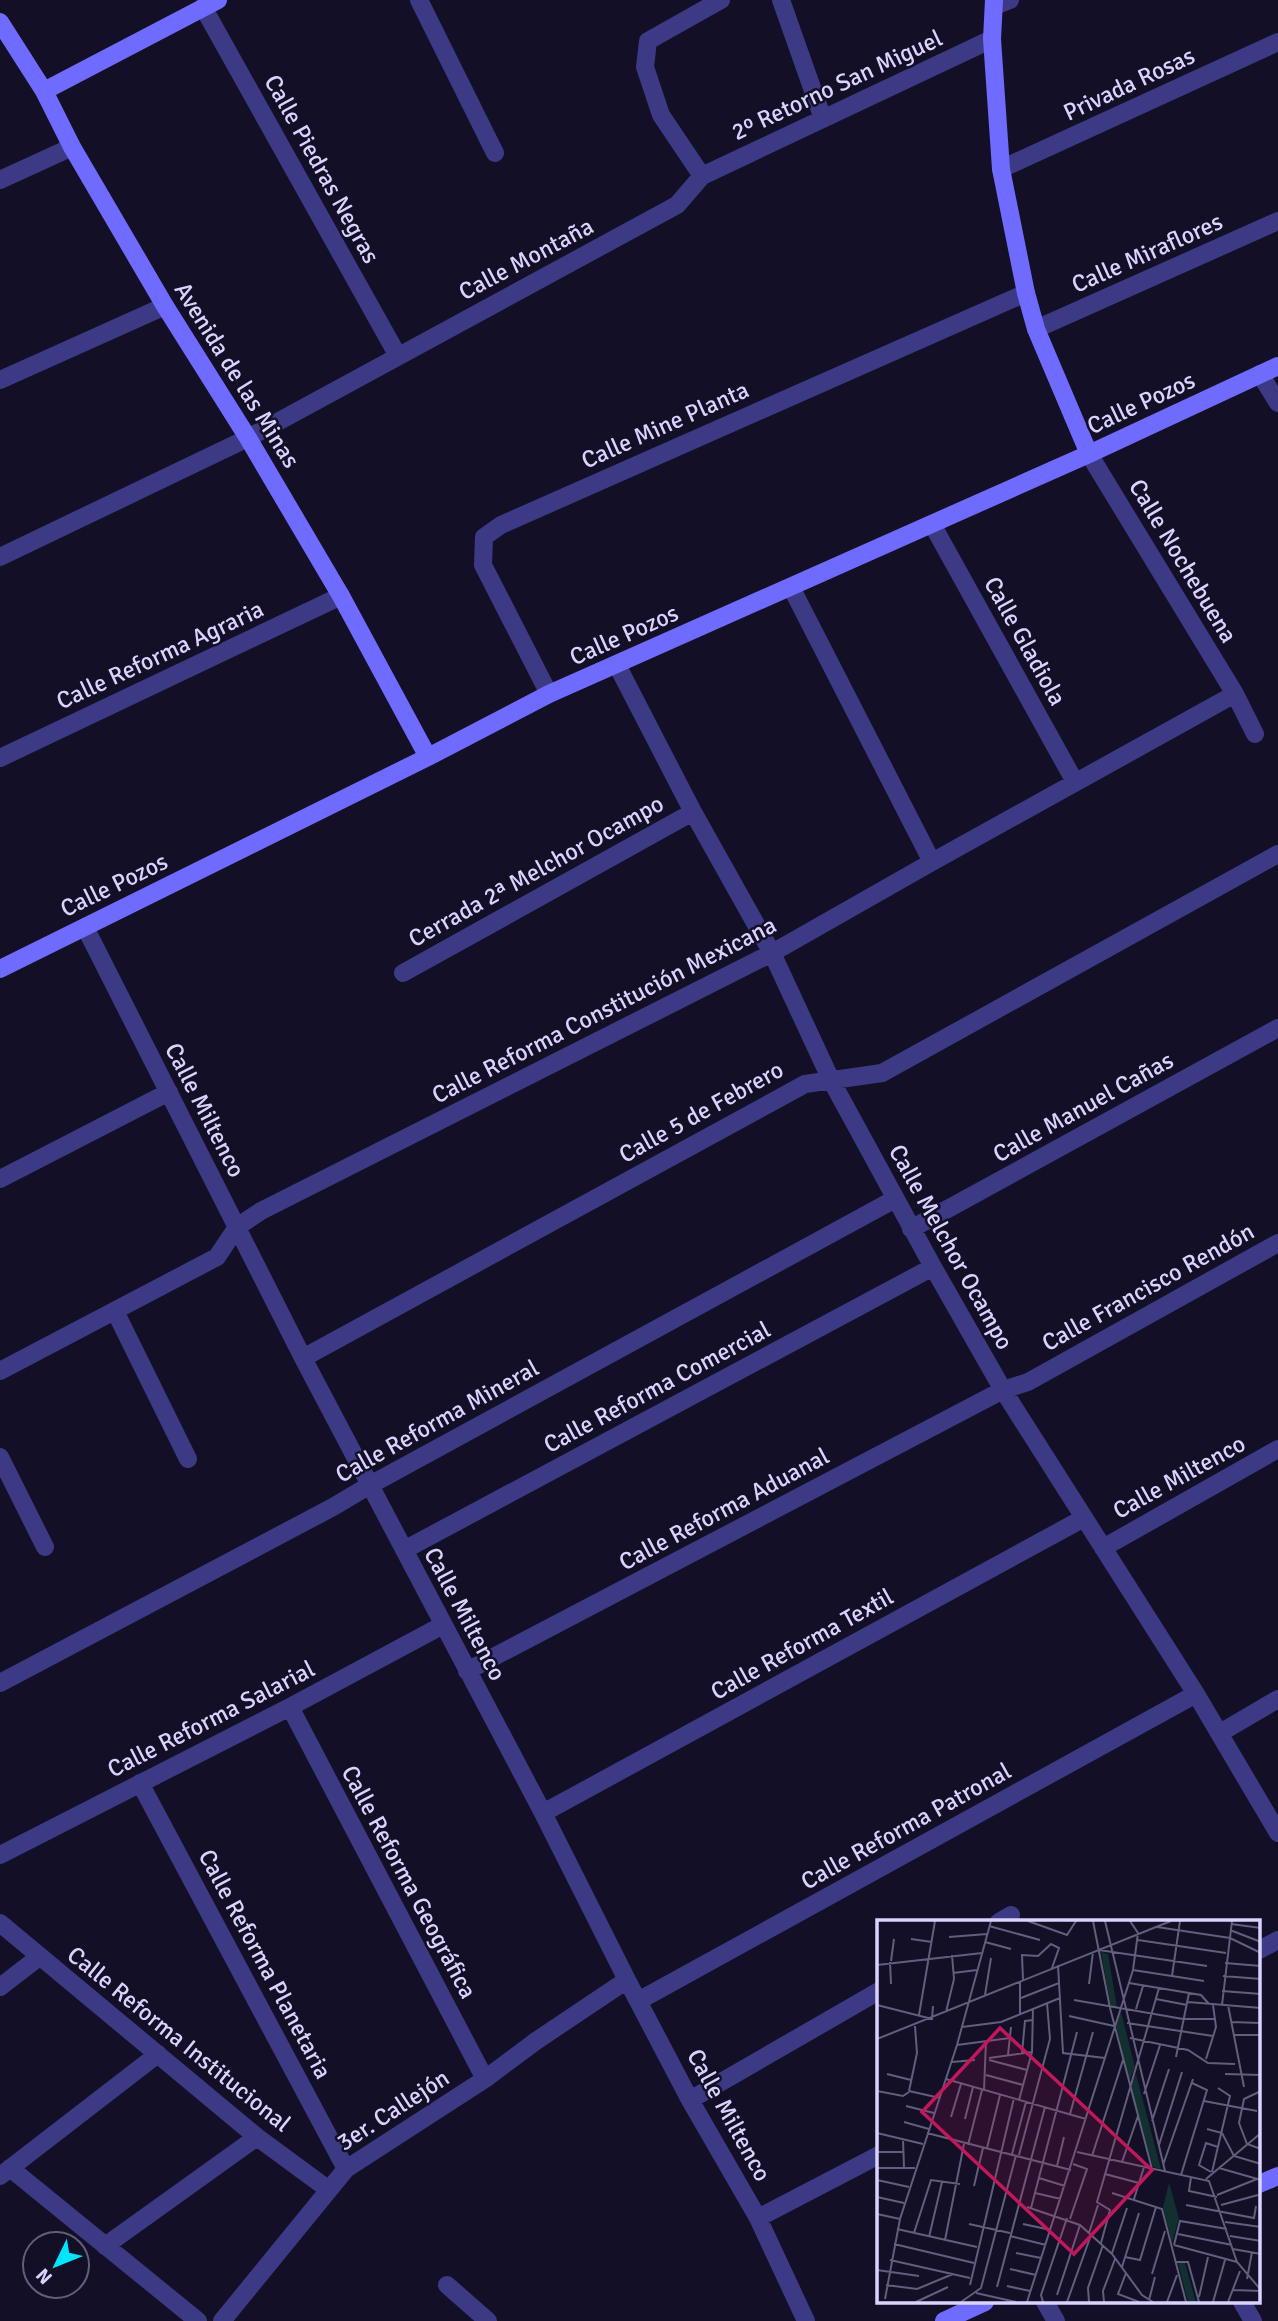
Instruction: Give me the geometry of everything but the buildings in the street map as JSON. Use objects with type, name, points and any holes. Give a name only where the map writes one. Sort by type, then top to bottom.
[{"type":"street","points":[[419,0],[495,153]]},
{"type":"street","points":[[702,176],[661,115],[645,68],[648,41],[721,0]]},
{"type":"street","points":[[781,0],[823,119]]},
{"type":"street","points":[[1000,2],[992,39],[1000,169],[1036,329],[1089,454]]},
{"type":"street","points":[[44,91],[210,3]]},
{"type":"street","name":"Calle Piedras Negras","points":[[210,3],[398,356]]},
{"type":"street","name":"Avenida de las Minas","points":[[0,22],[44,91],[72,147],[165,306],[248,438],[341,596],[428,757]]},
{"type":"street","name":"2º Retorno San Miguel","points":[[677,205],[702,176],[992,39]]},
{"type":"street","name":"Privada Rosas","points":[[1000,169],[1278,42]]},
{"type":"street","points":[[0,180],[72,147]]},
{"type":"street","name":"Calle Montaña","points":[[0,557],[248,438],[677,205]]},
{"type":"street","name":"Calle Miraflores","points":[[1036,329],[1278,221]]},
{"type":"street","name":"Calle Mine Planta","points":[[549,694],[483,565],[484,537],[501,525],[1026,293]]},
{"type":"street","points":[[0,380],[165,306]]},
{"type":"street","name":"Calle Pozos","points":[[0,969],[428,757],[549,694],[1089,454],[1278,366]]},
{"type":"street","points":[[1260,374],[1278,403]]},
{"type":"street","name":"Calle Nochebuena","points":[[1089,454],[1235,694],[1255,734]]},
{"type":"street","name":"Calle Gladiola","points":[[932,524],[1075,782]]},
{"type":"street","points":[[791,587],[932,862]]},
{"type":"street","name":"Calle Reforma Agraria","points":[[0,758],[341,596]]},
{"type":"street","name":"Calle Melchor Ocampo","points":[[617,665],[693,812],[772,954],[831,1080],[911,1229],[1003,1391],[1196,1694],[1278,1833]]},
{"type":"street","name":"Calle Reforma Constitución Mexicana","points":[[0,1371],[217,1257],[237,1227],[261,1211],[772,954],[1235,694]]},
{"type":"street","name":"Cerrada 2ª Melchor Ocampo","points":[[403,973],[693,812]]},
{"type":"street","name":"Calle 5 de Febrero","points":[[303,1357],[805,1084],[882,1073],[1278,854]]},
{"type":"street","name":"Calle Miltenco","points":[[85,927],[303,1357],[690,2100],[758,2218],[806,2321]]},
{"type":"street","name":"Calle Manuel Cañas","points":[[911,1229],[1278,1028]]},
{"type":"street","points":[[0,1179],[169,1092]]},
{"type":"street","name":"Calle Reforma Mineral","points":[[0,1683],[333,1507],[895,1199]]},
{"type":"street","name":"Calle Francisco Rendón","points":[[1003,1391],[1028,1382],[1278,1244]]},
{"type":"street","name":"Calle Reforma Comercial","points":[[404,1550],[933,1267]]},
{"type":"street","points":[[115,1311],[188,1459]]},
{"type":"street","name":"Calle Reforma Aduanal","points":[[467,1671],[1003,1391]]},
{"type":"street","name":"Calle Miltenco","points":[[1103,1548],[1278,1450]]},
{"type":"street","points":[[0,1457],[45,1547]]},
{"type":"street","name":"Calle Reforma Textil","points":[[543,1814],[1084,1518]]},
{"type":"street","name":"Calle Reforma Salarial","points":[[0,1855],[290,1707],[443,1625]]},
{"type":"street","name":"Calle Reforma Patronal","points":[[640,2000],[1196,1694]]},
{"type":"street","points":[[1220,1733],[1278,1699]]},
{"type":"street","name":"Calle Reforma Geográfica","points":[[290,1707],[485,2079]]},
{"type":"street","name":"Calle Reforma Planetaria","points":[[140,1783],[346,2169]]},
{"type":"street","name":"Calle Reforma Institucional","points":[[0,1923],[257,2137],[329,2190]]},
{"type":"street","points":[[1260,1949],[1278,1940]]},
{"type":"street","points":[[0,1987],[39,1957]]},
{"type":"street","name":"3er. Callejón","points":[[222,2321],[346,2169],[485,2079],[536,2041],[628,1980]]},
{"type":"street","points":[[690,2100],[877,1992]]},
{"type":"street","points":[[158,2054],[5,2172],[105,2246],[198,2321]]},
{"type":"street","points":[[105,2246],[257,2137]]},
{"type":"street","points":[[758,2218],[877,2156]]},
{"type":"street","points":[[1260,2184],[1278,2176]]},
{"type":"street","points":[[447,2285],[488,2321]]},
{"type":"street","points":[[944,2321],[981,2304]]},
{"type":"street","points":[[1046,2304],[1056,2321]]},
{"type":"street","points":[[1243,2304],[1252,2321]]}]
